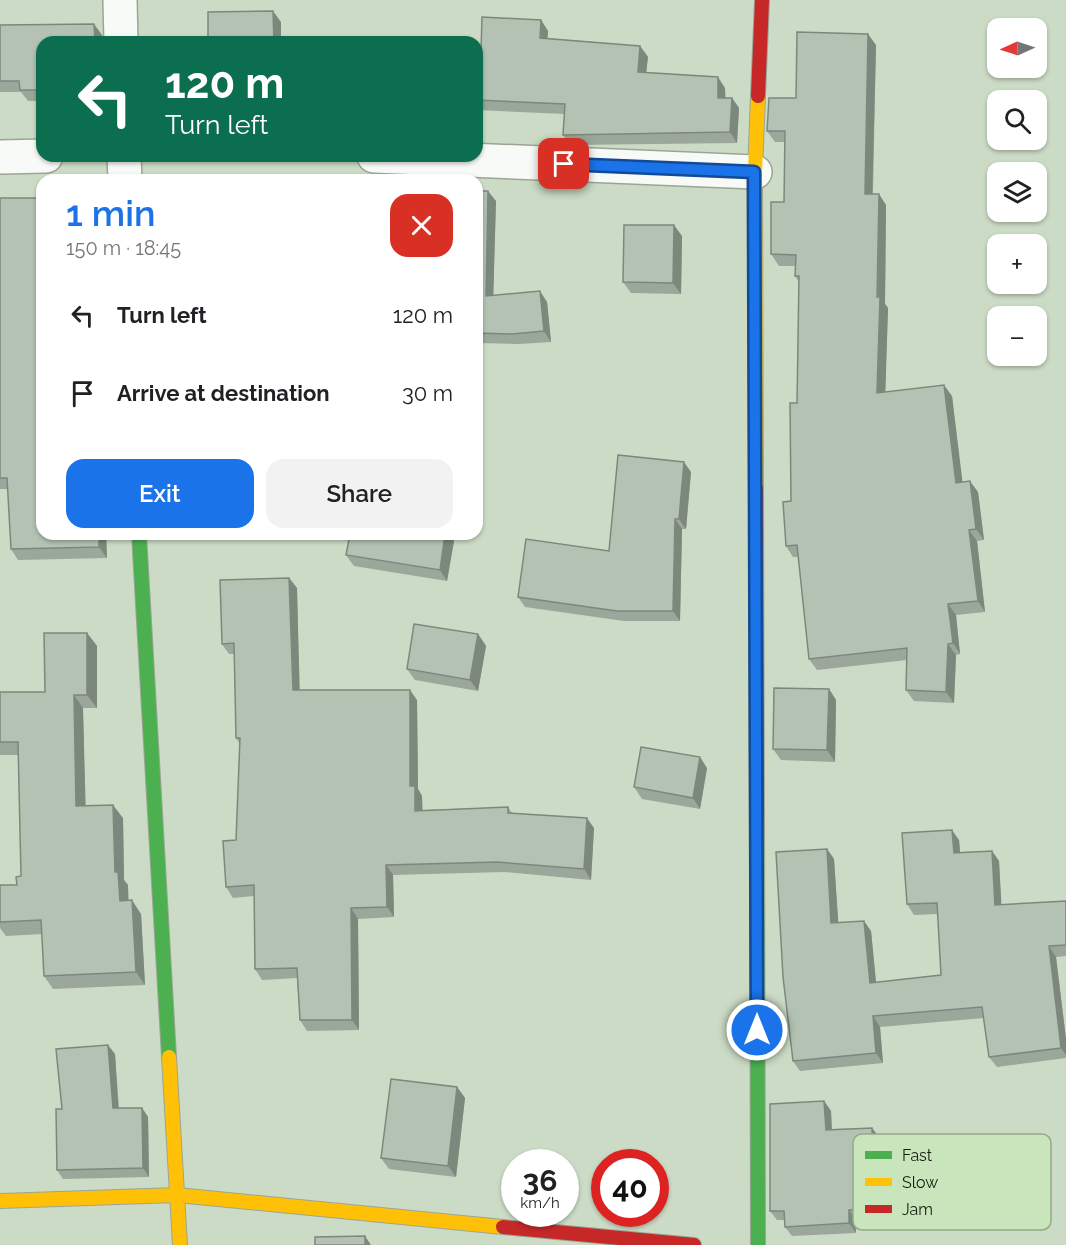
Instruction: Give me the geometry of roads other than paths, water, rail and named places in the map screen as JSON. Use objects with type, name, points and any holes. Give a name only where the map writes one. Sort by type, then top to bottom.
[{"type":"street","points":[[120,0],[121,36]]},
{"type":"street","points":[[758,1245],[754,172],[762,0]]},
{"type":"street","points":[[0,157],[36,156]]},
{"type":"street","points":[[483,161],[754,172]]},
{"type":"street","points":[[139,540],[180,1245]]},
{"type":"street","points":[[0,1202],[177,1195],[694,1245]]}]
